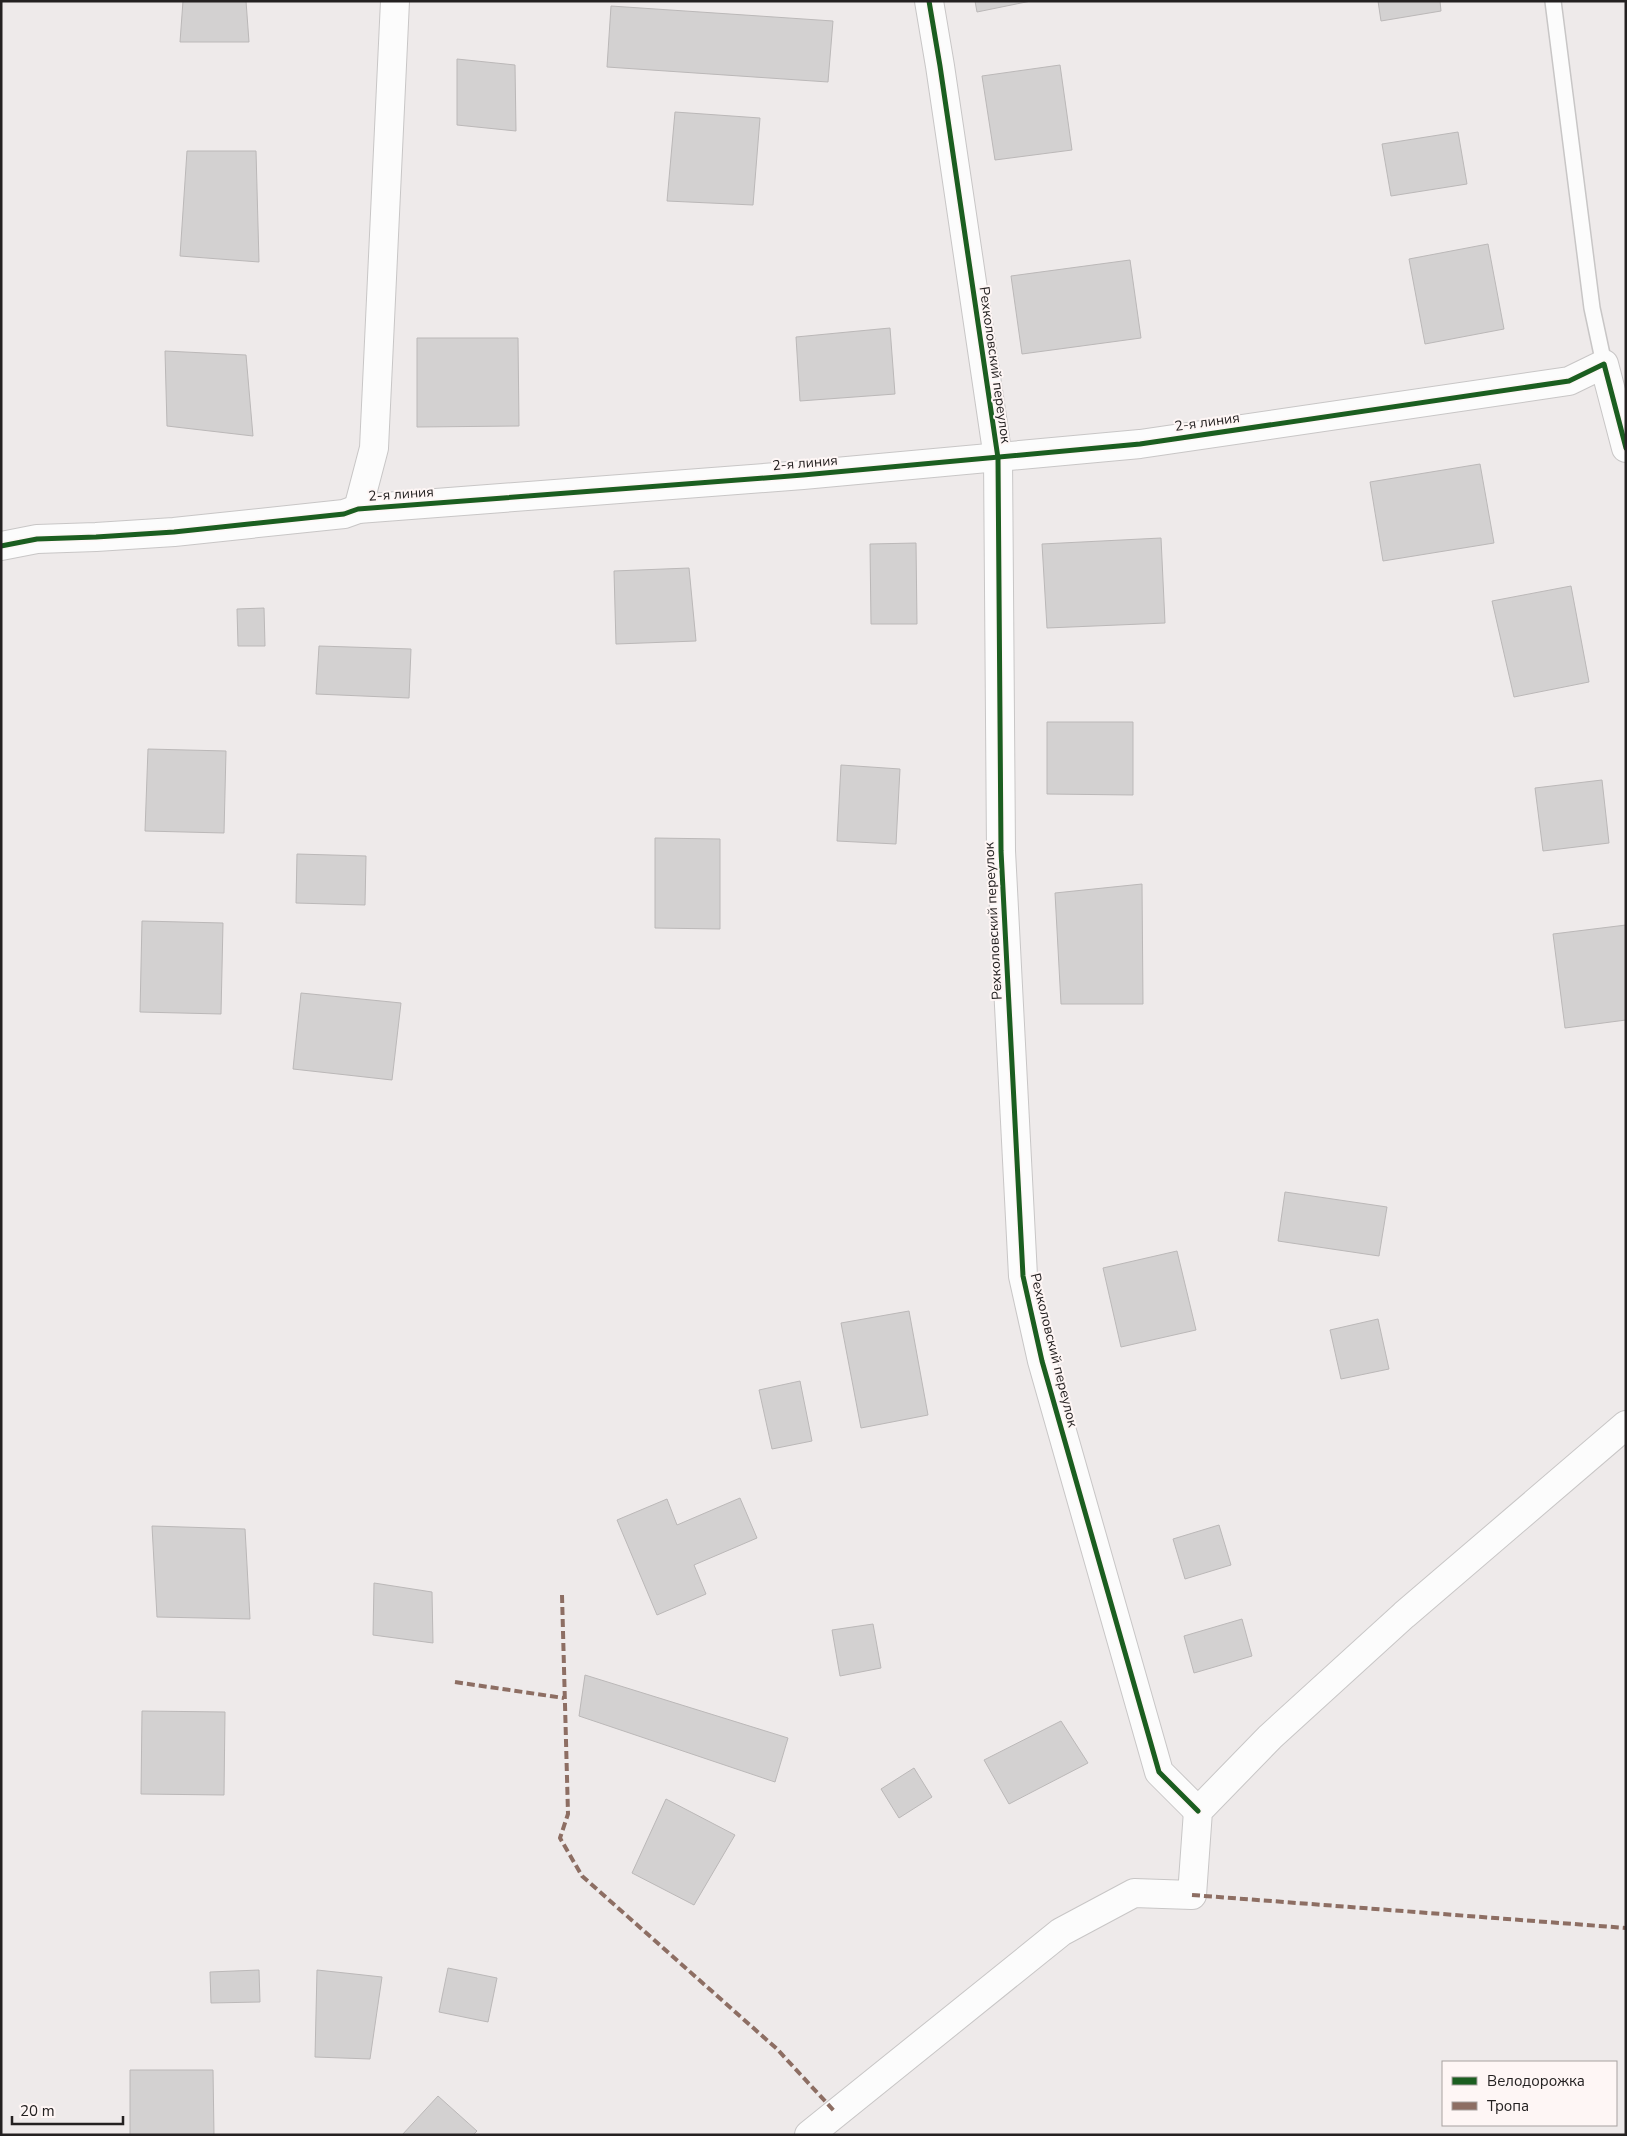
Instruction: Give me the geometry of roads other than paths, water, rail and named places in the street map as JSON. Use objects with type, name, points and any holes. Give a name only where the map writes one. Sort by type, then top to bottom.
[{"type":"street","points":[[358,509],[374,448],[395,1]]},
{"type":"street","name":"Рехколовский переулок","points":[[929,1],[998,458],[1001,851],[1023,1276],[1042,1361],[1159,1772],[1198,1810]]},
{"type":"street","points":[[1604,364],[1626,448]]},
{"type":"street","name":"2-я линия","points":[[1,546],[37,539],[174,532],[344,514],[358,509],[998,458],[1140,444],[1569,381],[1604,364]]},
{"type":"street","points":[[809,2135],[1061,1932],[1134,1893],[1192,1895],[1198,1810],[1270,1737],[1404,1615],[1626,1424]]},
{"type":"lane","points":[[1553,1],[1592,308],[1604,364]]}]
